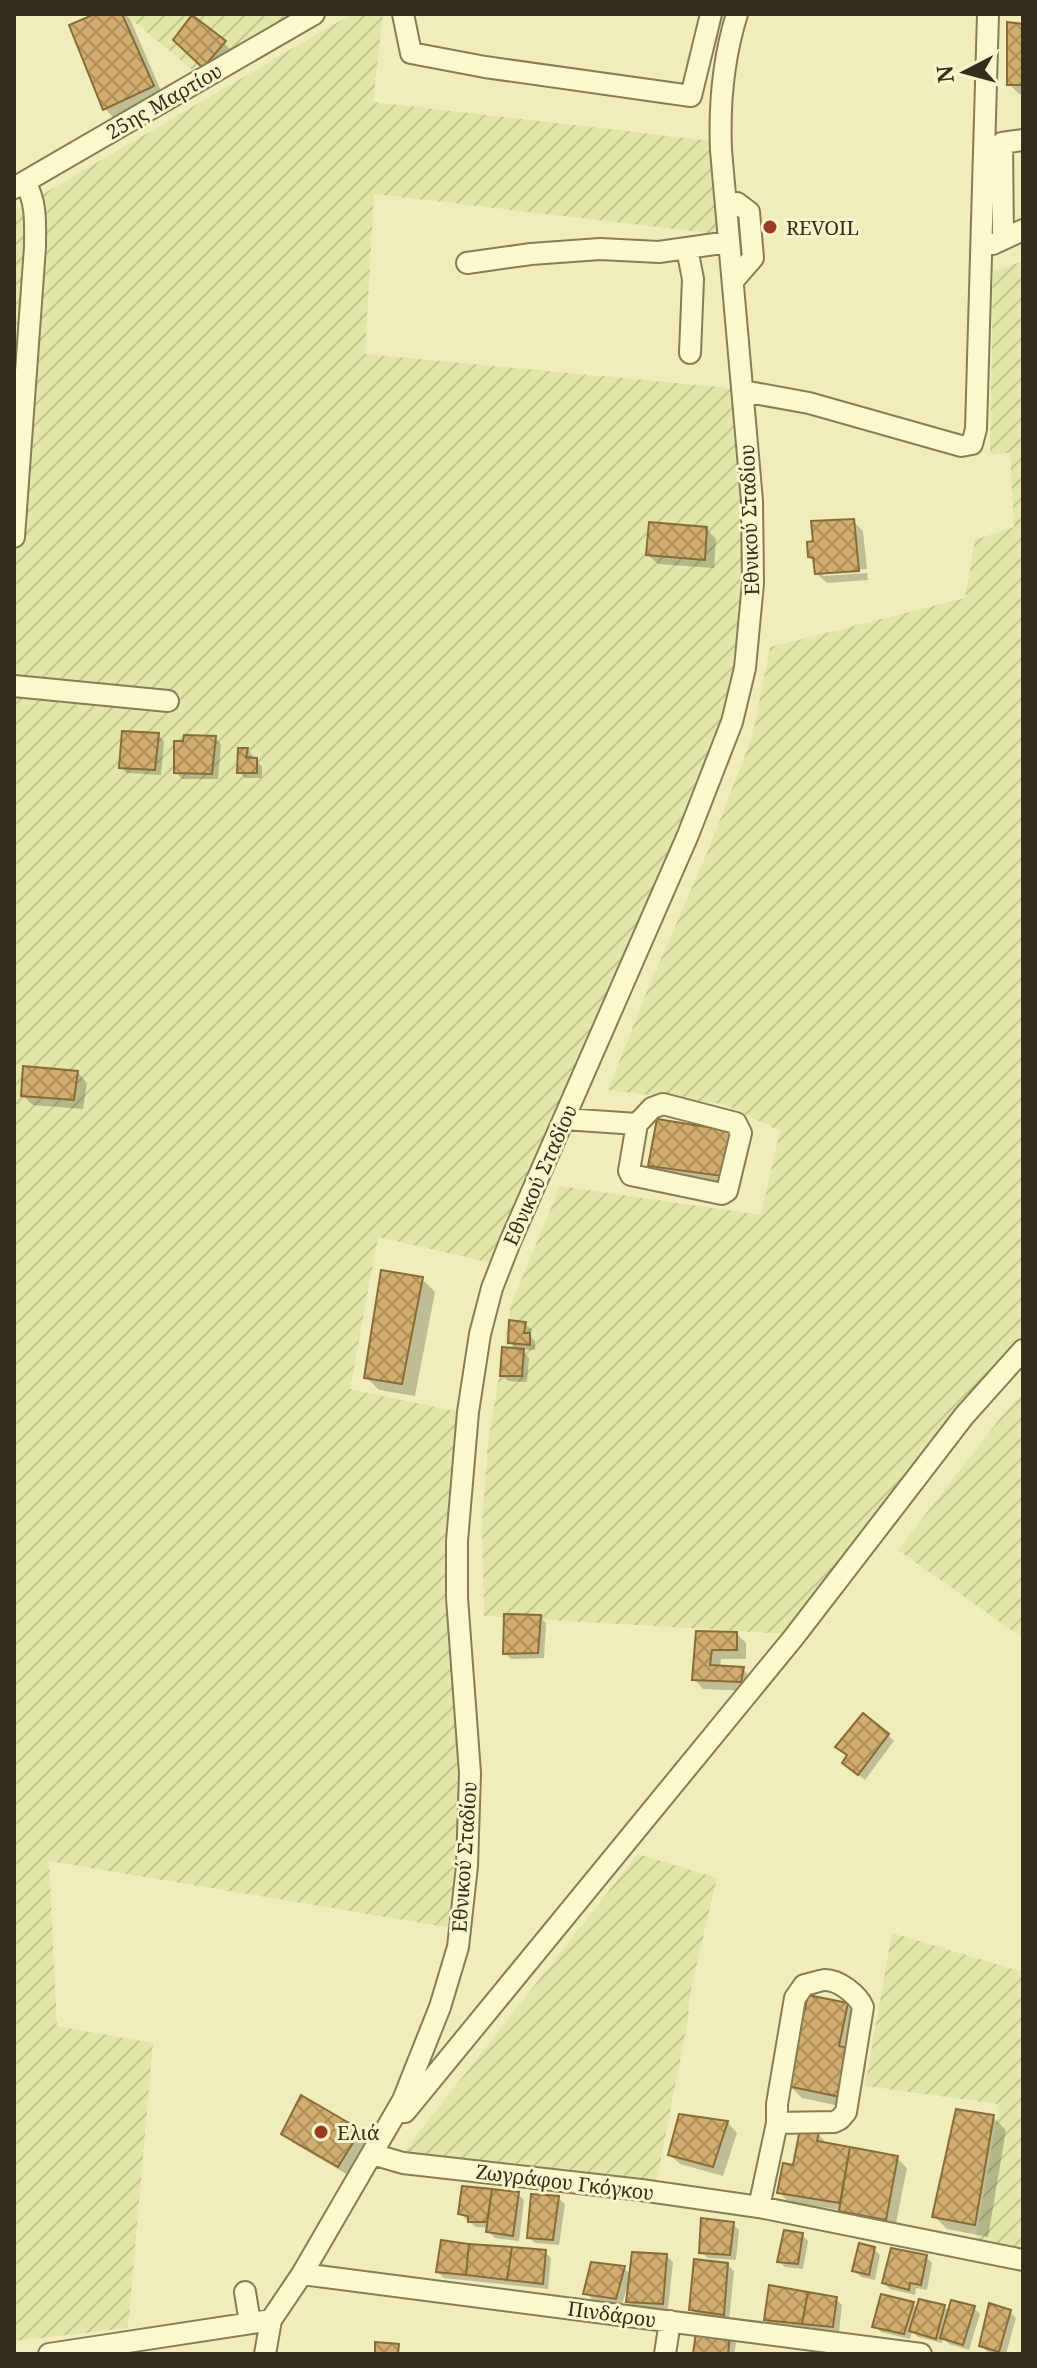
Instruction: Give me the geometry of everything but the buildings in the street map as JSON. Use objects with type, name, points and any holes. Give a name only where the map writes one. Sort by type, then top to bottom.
[{"type":"street","name":"25ης Μαρτίου","points":[[20,185],[314,14]]},
{"type":"street","points":[[403,14],[411,53],[485,67],[691,96],[711,14]]},
{"type":"street","name":"Εθνικού Σταδίου","points":[[271,2320],[302,2274],[336,2200],[376,2148],[403,2100],[440,2007],[458,1947],[470,1824],[470,1773],[457,1598],[457,1541],[468,1412],[480,1334],[492,1288],[510,1242],[688,835],[732,722],[745,668],[753,583],[752,501],[719,105],[723,68],[737,14]]},
{"type":"street","points":[[743,391],[809,403],[961,446],[972,444],[976,429],[988,14]]},
{"type":"street","points":[[1009,233],[1002,143],[1023,140]]},
{"type":"street","points":[[14,537],[36,211],[32,195],[20,185]]},
{"type":"street","points":[[733,281],[753,258],[749,212],[737,203]]},
{"type":"street","points":[[980,252],[1009,233],[1023,215]]},
{"type":"street","points":[[467,263],[600,249],[659,252],[729,242]]},
{"type":"street","points":[[687,249],[693,279],[690,353]]},
{"type":"street","points":[[14,686],[168,701]]},
{"type":"street","points":[[663,1104],[736,1123],[741,1133],[731,1185],[727,1191],[722,1194],[635,1177],[629,1171],[637,1124],[652,1108],[663,1104]]},
{"type":"street","points":[[564,1119],[637,1124]]},
{"type":"street","points":[[376,2148],[794,1637],[964,1416],[1023,1350]]},
{"type":"street","points":[[759,2207],[777,2123],[777,2104],[795,1998],[804,1985],[834,1981],[860,1999],[863,2007],[846,2112],[834,2122],[777,2123]]},
{"type":"street","name":"Ζωγράφου Γκόγκου","points":[[376,2148],[403,2163],[759,2207],[1023,2260]]},
{"type":"street","name":"Πινδάρου","points":[[302,2274],[921,2354]]},
{"type":"street","points":[[245,2292],[250,2323]]},
{"type":"street","points":[[49,2354],[271,2320],[265,2354]]},
{"type":"street","points":[[665,2354],[670,2321]]},
{"type":"green space","points":[[125,14],[293,14],[196,73]]},
{"type":"green space","points":[[352,14],[383,14],[373,102],[712,141],[727,235],[374,194],[365,354],[740,389],[747,529],[738,680],[720,740],[501,1265],[378,1237],[350,1389],[463,1413],[464,1820],[452,1928],[49,1861],[57,2026],[153,2043],[128,2328],[14,2341],[14,211]]},
{"type":"green space","points":[[1023,261],[1023,1342],[788,1634],[484,1616],[482,1522],[488,1442],[511,1305],[560,1186],[761,1215],[780,1131],[723,1104],[608,1090],[710,846],[753,734],[770,647],[965,598],[975,540],[1014,527],[1010,453],[990,454],[993,272]]},
{"type":"green space","points":[[1023,1392],[1023,1638],[898,1550]]},
{"type":"green space","points":[[638,1854],[717,1878],[691,1989],[687,2025],[656,2184],[408,2158],[405,2151],[413,2140]]},
{"type":"green space","points":[[892,1933],[1023,1972],[1023,2248],[976,2240],[999,2104],[865,2086]]},
{"type":"place","name":"REVOIL","points":[[770,227]]},
{"type":"place","name":"Ελιά","points":[[321,2132]]}]
